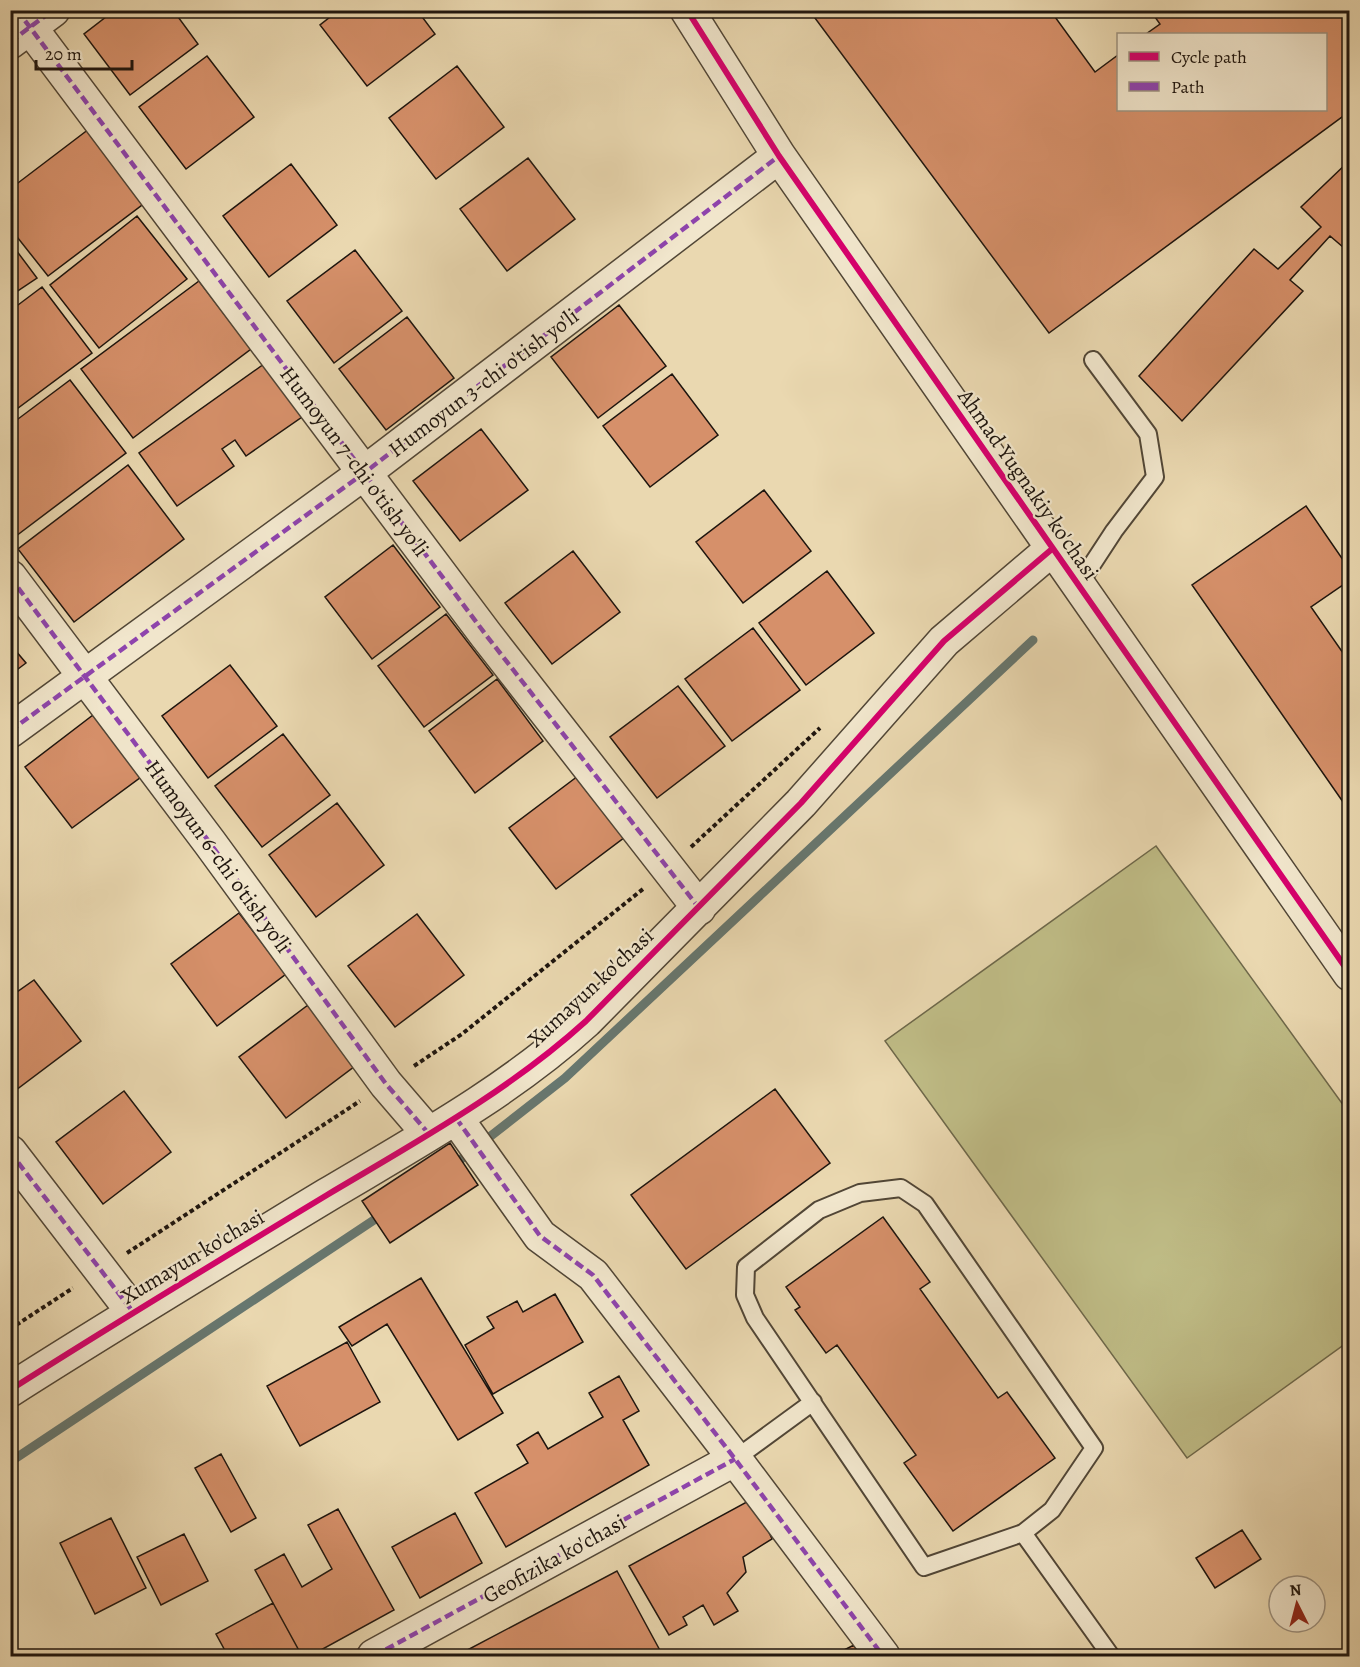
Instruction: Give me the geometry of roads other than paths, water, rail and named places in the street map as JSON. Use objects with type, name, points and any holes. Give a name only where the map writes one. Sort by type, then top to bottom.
[{"type":"street","name":"Ahmad Yugnakiy ko'chasi","points":[[687,10],[779,156],[1350,974]]},
{"type":"street","name":"Humoyun 7-chi o'tish yo'li","points":[[28,22],[486,635],[670,867],[699,908]]},
{"type":"street","name":"Humoyun 3-chi o'tish yo'li","points":[[10,731],[364,473],[779,156]]},
{"type":"street","name":"Xumayun ko'chasi","points":[[10,1390],[133,1312],[456,1118],[555,1049],[699,908],[801,803],[944,641],[1052,549]]},
{"type":"street","name":"Humoyun 6-chi o'tish yo'li","points":[[10,577],[210,843],[386,1084],[429,1134]]},
{"type":"street","points":[[456,1118],[540,1236],[593,1275],[884,1656]]},
{"type":"street","points":[[10,1152],[133,1312]]},
{"type":"street","name":"Geofizika ko'chasi","points":[[374,1656],[735,1459]]},
{"type":"lane","points":[[1078,586],[1114,531],[1155,477],[1148,434],[1093,360]]},
{"type":"lane","points":[[901,1188],[925,1204],[1094,1448],[1052,1510],[1023,1533],[924,1567],[755,1318],[745,1295],[746,1267],[819,1210],[860,1193],[901,1188]]},
{"type":"lane","points":[[735,1459],[813,1402]]},
{"type":"lane","points":[[1023,1533],[1111,1656]]},
{"type":"waterway","points":[[451,1167],[565,1078],[1033,640]]},
{"type":"waterway","points":[[10,1462],[383,1214]]}]
